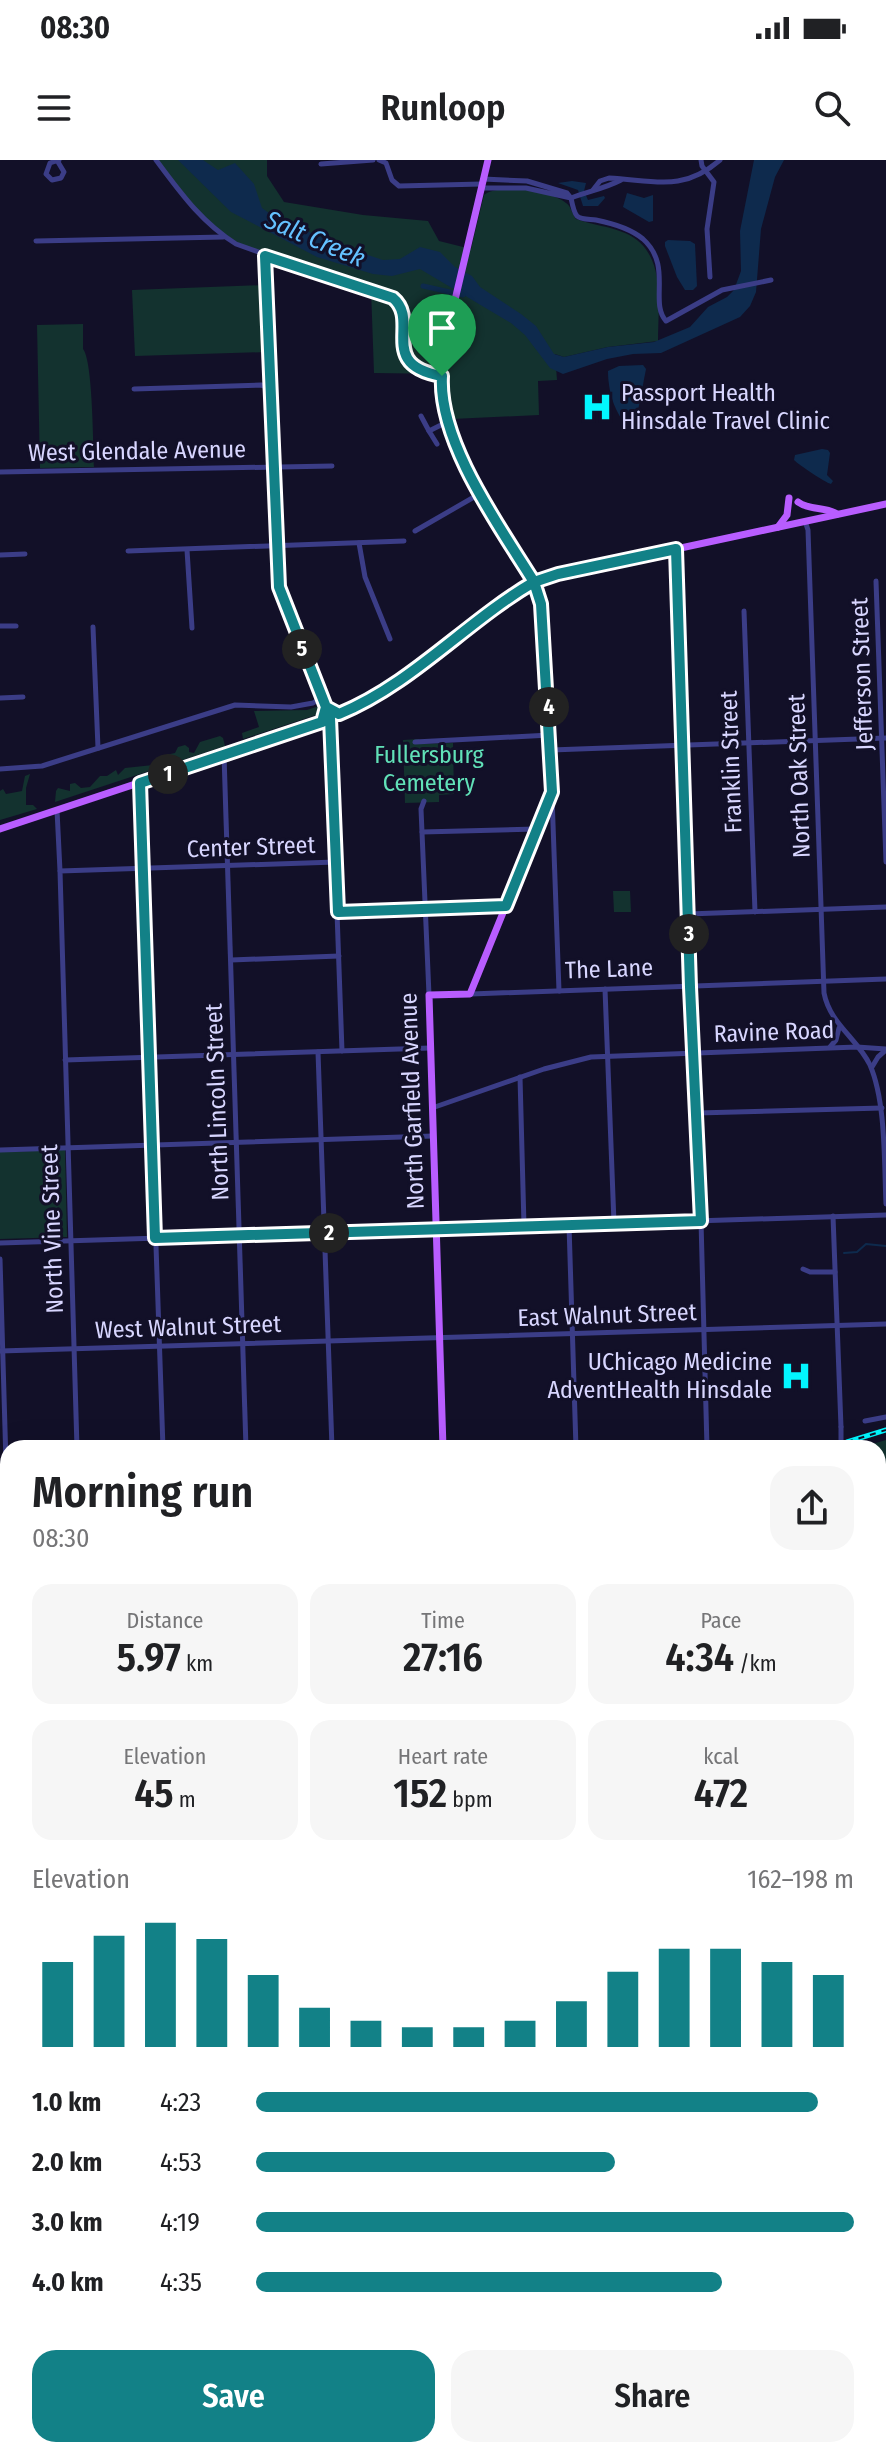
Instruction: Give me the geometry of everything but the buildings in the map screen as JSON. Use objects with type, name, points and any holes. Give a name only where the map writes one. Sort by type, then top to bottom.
[{"type":"main road","points":[[470,994],[552,792],[541,604],[534,582],[454,444],[447,422],[442,376],[443,354],[488,160]]},
{"type":"main road","points":[[778,527],[787,515],[789,498]]},
{"type":"main road","points":[[798,502],[837,514]]},
{"type":"main road","points":[[0,829],[322,722],[391,686],[534,582],[558,574],[886,504]]},
{"type":"main road","name":"The Lane","points":[[429,995],[470,994]]},
{"type":"main road","name":"North Garfield Avenue","points":[[429,995],[443,1440]]},
{"type":"street","points":[[156,160],[192,209],[224,236],[265,256],[393,298],[402,311],[403,347],[408,359],[422,372],[442,376]]},
{"type":"street","points":[[321,164],[376,160],[386,163],[392,180],[399,186],[527,181],[567,193],[577,216],[630,231],[650,247],[660,268],[661,313],[666,321],[734,286],[771,280]]},
{"type":"street","points":[[701,160],[713,185],[707,229],[710,277]]},
{"type":"street","points":[[571,198],[598,191],[621,180],[683,182],[720,160]]},
{"type":"street","points":[[36,241],[224,236]]},
{"type":"street","points":[[265,256],[279,590],[321,698],[326,707],[339,714]]},
{"type":"street","points":[[134,389],[261,385],[271,388]]},
{"type":"street","points":[[421,416],[437,444]]},
{"type":"street","points":[[429,431],[447,422]]},
{"type":"street","name":"West Glendale Avenue","points":[[0,472],[332,466]]},
{"type":"street","points":[[415,531],[481,493]]},
{"type":"street","name":"North Oak Street","points":[[805,521],[808,529],[823,982],[826,1001],[839,1027],[872,1068],[882,1108],[886,1204]]},
{"type":"street","points":[[128,551],[404,541]]},
{"type":"street","points":[[359,543],[363,572],[390,639]]},
{"type":"street","points":[[676,549],[707,1440]]},
{"type":"street","points":[[187,550],[192,628]]},
{"type":"street","points":[[0,555],[25,554]]},
{"type":"street","name":"Jefferson Street","points":[[876,581],[884,738],[886,862]]},
{"type":"street","name":"Franklin Street","points":[[744,611],[755,912]]},
{"type":"street","points":[[0,626],[16,626]]},
{"type":"street","points":[[93,627],[98,748]]},
{"type":"street","points":[[0,698],[23,697]]},
{"type":"street","points":[[0,769],[37,768],[235,705],[291,707],[313,703],[321,698]]},
{"type":"street","points":[[322,722],[326,707]]},
{"type":"street","points":[[330,718],[342,1051]]},
{"type":"street","points":[[415,742],[550,735]]},
{"type":"street","points":[[551,750],[884,738]]},
{"type":"street","name":"North Lincoln Street","points":[[224,755],[246,1440]]},
{"type":"street","points":[[140,783],[163,1440]]},
{"type":"street","points":[[552,792],[559,991]]},
{"type":"street","name":"North Garfield Avenue","points":[[424,801],[421,809],[429,995]]},
{"type":"street","points":[[57,810],[60,871]]},
{"type":"street","points":[[422,832],[536,829]]},
{"type":"street","name":"Center Street","points":[[60,871],[336,862]]},
{"type":"street","name":"North Vine Street","points":[[60,871],[77,1440]]},
{"type":"street","points":[[338,912],[506,906]]},
{"type":"street","points":[[688,914],[886,907]]},
{"type":"street","points":[[231,960],[339,956]]},
{"type":"street","name":"The Lane","points":[[470,994],[886,979]]},
{"type":"street","points":[[605,989],[614,1223]]},
{"type":"street","points":[[829,1048],[836,1040],[839,1027]]},
{"type":"street","name":"Ravine Road","points":[[432,1108],[571,1061],[607,1056],[857,1047],[886,1050]]},
{"type":"street","points":[[65,1060],[430,1048]]},
{"type":"street","points":[[872,1068],[886,1050]]},
{"type":"street","points":[[318,1052],[332,1440]]},
{"type":"street","points":[[520,1077],[524,1226]]},
{"type":"street","points":[[697,1113],[882,1108]]},
{"type":"street","points":[[0,1150],[433,1136]]},
{"type":"street","points":[[0,1243],[886,1215]]},
{"type":"street","points":[[833,1216],[841,1440]]},
{"type":"street","points":[[569,1225],[576,1440]]},
{"type":"street","points":[[0,1259],[4,1440]]},
{"type":"street","points":[[803,1269],[835,1272]]},
{"type":"street","name":"East Walnut Street","points":[[328,1341],[886,1324]]},
{"type":"street","name":"West Walnut Street","points":[[1,1351],[328,1341]]},
{"type":"street","points":[[865,1421],[886,1417]]},
{"type":"green space","points":[[158,160],[267,160],[267,176],[284,202],[363,215],[428,221],[439,241],[471,249],[484,195],[491,191],[512,189],[549,195],[568,204],[576,219],[625,233],[648,252],[654,265],[659,295],[658,341],[608,347],[564,357],[555,354],[557,380],[538,381],[539,415],[452,419],[447,374],[374,373],[371,289],[251,250],[236,242],[199,211]]},
{"type":"green space","points":[[265,285],[267,352],[135,356],[132,290]]},
{"type":"green space","points":[[83,324],[83,349],[91,386],[94,467],[40,468],[37,325]]},
{"type":"green space","points":[[319,706],[323,710],[316,715],[243,739],[242,733],[259,727],[254,711],[307,710]]},
{"type":"green space","points":[[220,736],[225,746],[55,802],[58,788],[70,791],[70,784],[75,783],[81,788],[90,787],[100,776],[107,776],[116,770],[118,775],[125,768],[153,765],[161,756],[175,753],[178,747],[185,745],[189,752],[194,753],[200,742]]},
{"type":"green space","name":"Fullersburg Cemetery","points":[[419,739],[420,744],[453,743],[454,794],[439,795],[439,802],[405,803],[403,740]]},
{"type":"green space","points":[[30,774],[26,805],[37,809],[0,820],[0,791],[3,789],[6,794],[22,791],[25,776]]},
{"type":"green space","points":[[613,891],[630,891],[631,912],[614,912]]},
{"type":"green space","points":[[65,1150],[67,1237],[0,1239],[0,1152]]},
{"type":"water","name":"Salt Creek","points":[[178,160],[203,160],[218,170],[235,163],[254,184],[262,208],[273,216],[341,246],[383,260],[400,259],[420,247],[440,252],[455,267],[472,276],[480,287],[536,326],[554,354],[564,357],[608,347],[654,342],[690,327],[708,307],[727,297],[734,290],[741,271],[740,231],[754,160],[784,160],[775,177],[761,229],[756,292],[750,306],[740,317],[661,353],[607,359],[563,374],[550,368],[525,335],[511,323],[420,269],[392,276],[373,274],[317,257],[231,212]]},
{"type":"water","points":[[558,183],[586,183],[584,191],[588,200],[605,198],[598,206],[583,206],[578,190]]},
{"type":"water","points":[[627,193],[644,198],[653,195],[653,221],[649,222],[623,207]]},
{"type":"water","points":[[668,240],[695,244],[697,286],[693,290],[685,290],[677,277],[665,246]]},
{"type":"water","points":[[643,365],[646,369],[636,421],[629,427],[613,401],[608,371],[619,366]]},
{"type":"water","points":[[822,449],[830,453],[827,475],[833,481],[831,484],[794,460],[795,455]]},
{"type":"waterway","points":[[423,286],[463,295]]},
{"type":"waterway","points":[[844,1253],[857,1252],[866,1244],[886,1246]]},
{"type":"railway","points":[[854,1440],[886,1430]]},
{"type":"place","name":"Passport Health Hinsdale Travel Clinic","points":[[597,407]]},
{"type":"place","name":"UChicago Medicine AdventHealth Hinsdale","points":[[796,1376]]},
{"type":"route","points":[[442,376],[422,372],[408,359],[403,347],[402,311],[393,298],[265,256],[279,587],[326,707],[325,712],[322,722],[330,718],[338,912],[506,906],[552,792],[541,604],[534,582],[676,549],[701,1221],[155,1238],[140,783],[322,722],[326,707],[339,714],[350,710],[391,686],[534,582],[454,444],[445,414],[442,376]]}]
